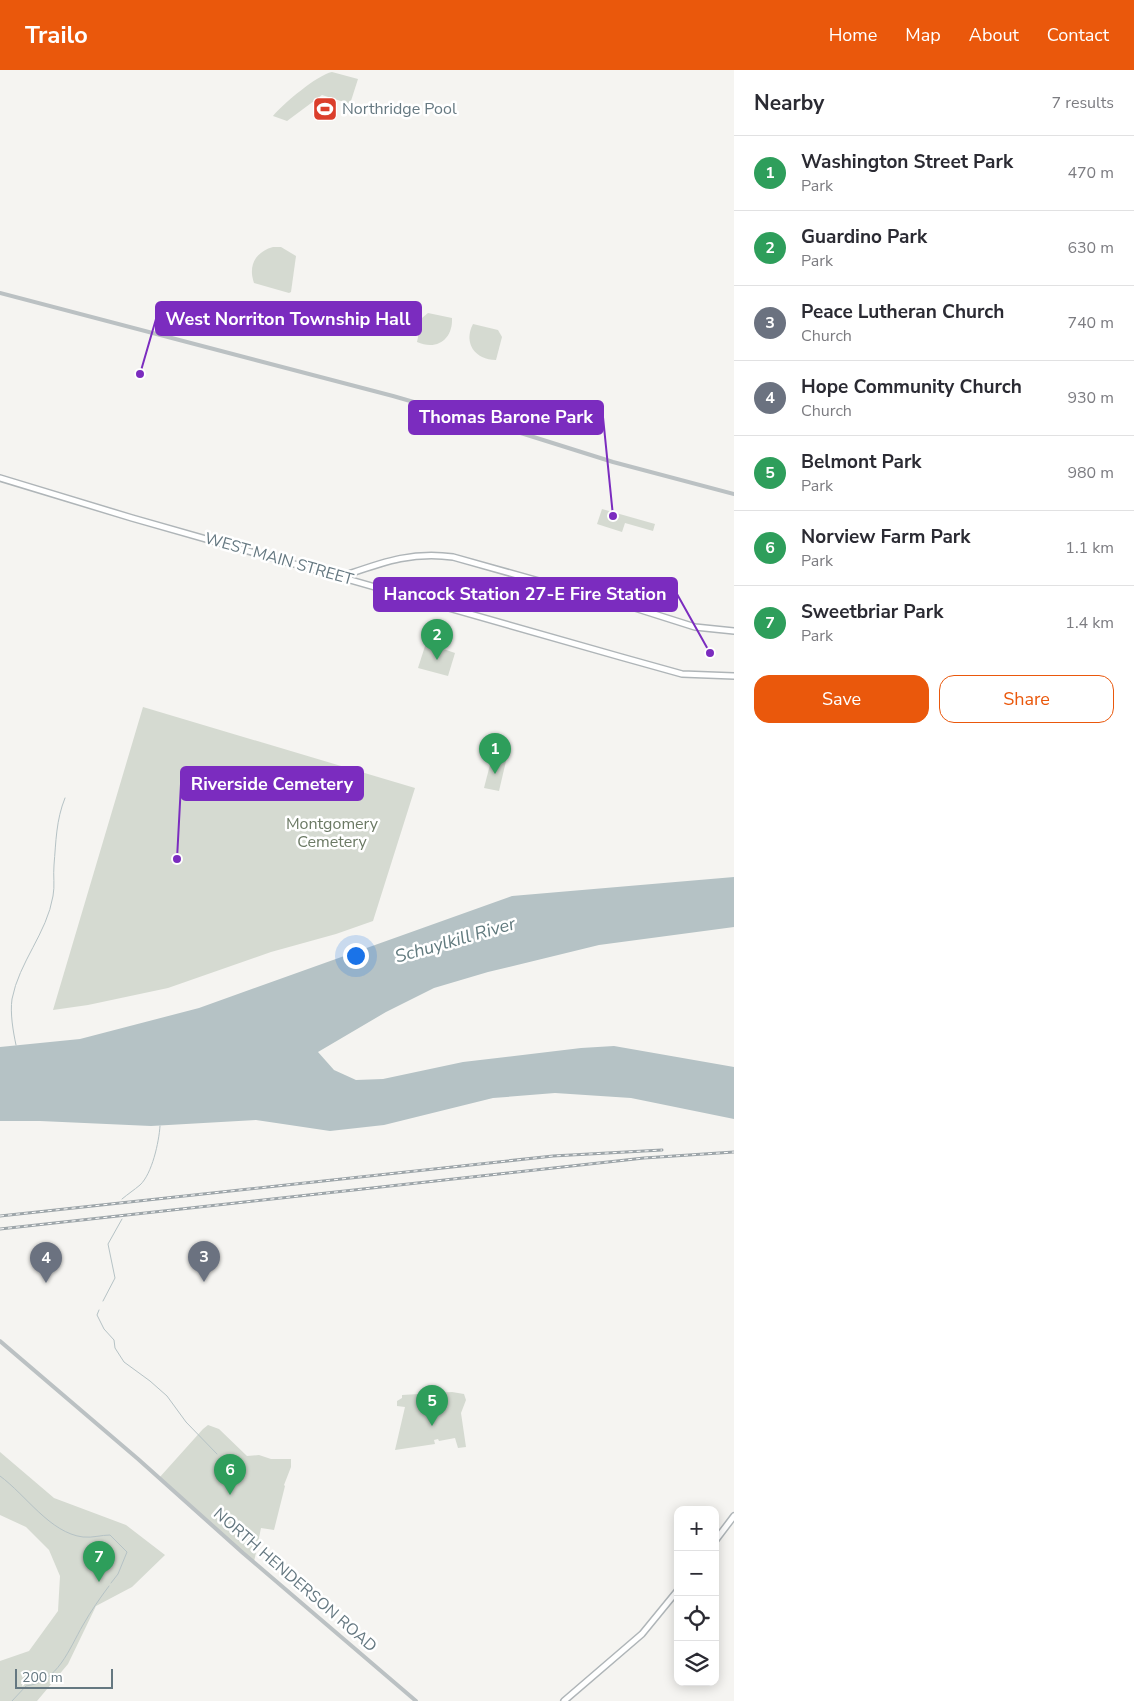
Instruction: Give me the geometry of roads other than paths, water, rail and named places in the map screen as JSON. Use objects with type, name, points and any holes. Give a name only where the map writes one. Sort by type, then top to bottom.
[{"type":"main road","name":"WEST MAIN STREET","points":[[0,478],[682,674],[734,676]]},
{"type":"main road","points":[[342,577],[398,558],[421,555],[453,557],[695,627],[734,631]]},
{"type":"main road","points":[[719,1536],[734,1516]]},
{"type":"main road","points":[[564,1701],[642,1634],[674,1595]]},
{"type":"street","points":[[0,293],[393,396],[612,462],[734,494]]},
{"type":"street","name":"NORTH HENDERSON ROAD","points":[[0,1341],[416,1701]]},
{"type":"water","name":"Schuylkill River","points":[[734,877],[734,927],[599,945],[488,972],[434,988],[386,1012],[318,1052],[334,1070],[356,1080],[383,1079],[463,1062],[614,1046],[734,1067],[734,1119],[631,1098],[555,1093],[493,1098],[384,1125],[330,1131],[256,1120],[151,1126],[0,1121],[0,1047],[80,1039],[199,1008],[512,896]]},
{"type":"waterway","points":[[16,1045],[11,1004],[16,985],[50,910],[54,892],[57,831],[65,798]]},
{"type":"waterway","points":[[122,1199],[140,1185],[148,1173],[156,1149],[160,1126]]},
{"type":"waterway","points":[[103,1301],[115,1278],[108,1244],[122,1219]]},
{"type":"waterway","points":[[99,1310],[97,1315],[104,1329],[114,1340],[115,1348],[124,1362],[167,1396],[186,1422],[217,1454]]},
{"type":"waterway","points":[[0,1476],[49,1521],[71,1534],[83,1537],[110,1535],[127,1552],[118,1574],[111,1583]]},
{"type":"waterway","points":[[12,1701],[26,1686],[46,1678],[61,1663],[89,1615],[109,1586]]},
{"type":"railway","points":[[0,1216],[553,1156],[662,1150]]},
{"type":"railway","points":[[0,1229],[644,1158],[734,1152]]},
{"type":"place","name":"Northridge Pool","points":[[325,109]]},
{"type":"place","name":"West Norriton Township Hall","points":[[140,374]]},
{"type":"place","name":"Thomas Barone Park","points":[[613,516]]},
{"type":"place","name":"Hancock Station 27-E Fire Station","points":[[710,653]]},
{"type":"place","name":"Guardino Park","points":[[437,660]]},
{"type":"place","name":"Washington Street Park","points":[[495,774]]},
{"type":"place","name":"Riverside Cemetery","points":[[177,859]]},
{"type":"place","name":"Peace Lutheran Church","points":[[204,1282]]},
{"type":"place","name":"Hope Community Church","points":[[46,1283]]},
{"type":"place","name":"Belmont Park","points":[[432,1426]]},
{"type":"place","name":"Norview Farm Park","points":[[230,1495]]},
{"type":"place","name":"Sweetbriar Park","points":[[99,1582]]},
{"type":"park label","name":"Montgomery Cemetery","points":[[332,833]]}]
